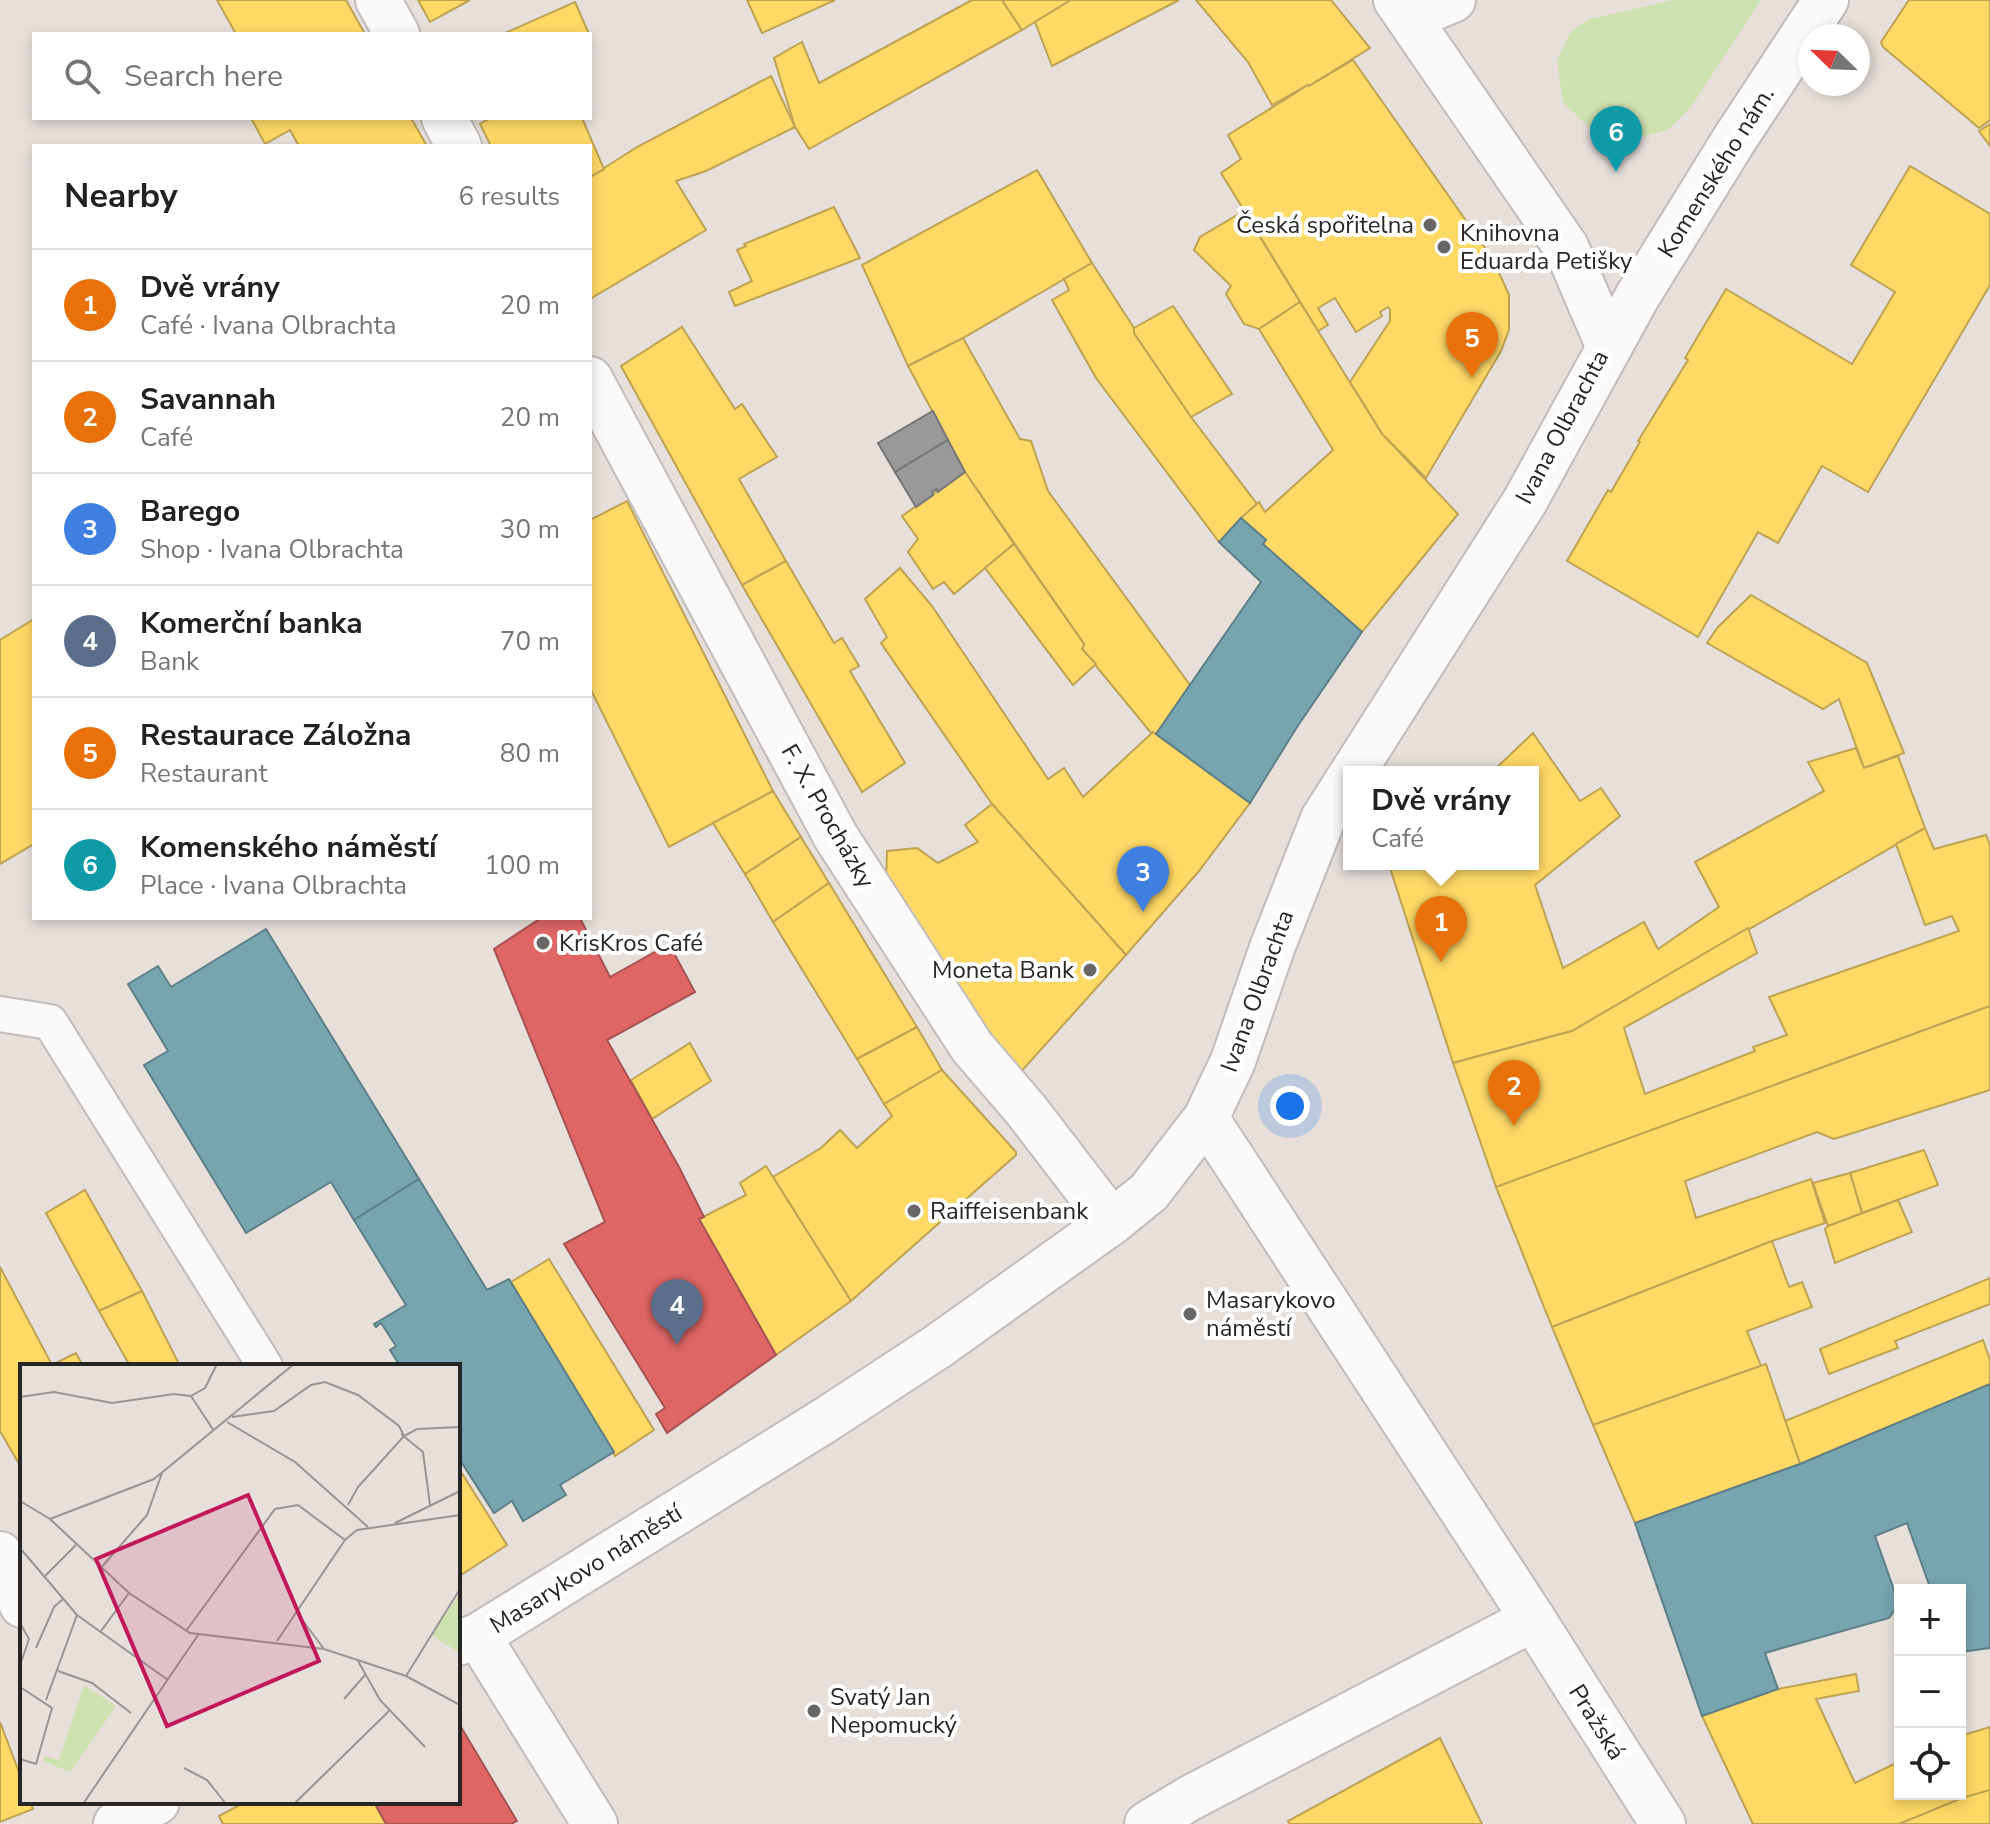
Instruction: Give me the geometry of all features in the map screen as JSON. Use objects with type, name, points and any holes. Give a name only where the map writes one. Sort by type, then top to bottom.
[{"type":"main road","points":[[378,0],[396,32]]},
{"type":"main road","points":[[1402,9],[1453,0]]},
{"type":"main road","name":"Komenského nám.","points":[[1608,345],[1734,140],[1826,0]]},
{"type":"main road","name":"Ivana Olbrachta","points":[[1357,766],[1525,501],[1608,345],[1566,247],[1402,9]]},
{"type":"main road","points":[[445,120],[458,144]]},
{"type":"main road","name":"F. X. Procházky","points":[[592,383],[836,837],[972,1047],[1026,1110],[1112,1222]]},
{"type":"main road","name":"Ivana Olbrachta","points":[[1206,1118],[1233,1061],[1272,948],[1323,819],[1343,787]]},
{"type":"main road","points":[[1147,1824],[1190,1798],[1533,1619],[1206,1118]]},
{"type":"main road","name":"Masarykovo náměstí","points":[[595,1824],[468,1640],[827,1419],[937,1347],[1149,1192],[1206,1118]]},
{"type":"main road","points":[[0,1554],[20,1600]]},
{"type":"main road","name":"Pražská","points":[[1533,1619],[1663,1824]]},
{"type":"main road","points":[[110,1804],[117,1824],[153,1804]]},
{"type":"lane","points":[[0,1014],[50,1022],[264,1364]]},
{"type":"green space","points":[[1674,0],[1761,0],[1691,107],[1668,130],[1624,141],[1593,131],[1563,102],[1557,61],[1571,31],[1590,19]]},
{"type":"building: Homes","points":[[217,0],[346,0],[364,32],[235,32]]},
{"type":"building: Homes","points":[[418,0],[470,0],[430,22]]},
{"type":"building: Homes","points":[[747,0],[835,0],[762,33]]},
{"type":"building: Homes","points":[[972,0],[1002,0],[1022,30],[809,149],[795,127],[774,58],[802,42],[819,83]]},
{"type":"building: Homes","points":[[1002,0],[1071,0],[1022,30]]},
{"type":"building: Homes","points":[[1071,0],[1179,0],[1052,66],[1035,22]]},
{"type":"building: Homes","points":[[1196,0],[1331,0],[1370,48],[1272,105],[1248,62]]},
{"type":"building: Homes","points":[[1909,0],[1990,0],[1990,120],[1979,128],[1883,47],[1881,42]]},
{"type":"building: Homes","points":[[575,2],[588,32],[508,32]]},
{"type":"building: Homes","points":[[1353,60],[1493,259],[1509,295],[1509,330],[1501,351],[1426,478],[1382,434],[1350,382],[1390,321],[1388,307],[1380,312],[1382,316],[1356,332],[1335,298],[1318,308],[1328,325],[1318,331],[1221,173],[1241,159],[1228,135]]},
{"type":"building: Homes","points":[[771,76],[795,127],[706,171],[676,181],[706,230],[592,298],[592,176],[637,147]]},
{"type":"building: Homes","points":[[252,120],[412,120],[426,144],[298,144],[290,130],[265,144]]},
{"type":"building: Homes","points":[[487,120],[583,120],[604,169],[592,176],[592,144],[490,144],[480,124]]},
{"type":"building: Homes","points":[[1990,124],[1990,146],[1979,131]]},
{"type":"building: Homes","points":[[1910,166],[1990,214],[1990,285],[1868,492],[1822,466],[1778,543],[1758,532],[1698,637],[1567,561],[1608,490],[1611,492],[1726,289],[1852,364],[1895,292],[1851,265]]},
{"type":"building: Homes","points":[[1037,170],[1092,263],[963,338],[908,366],[862,265]]},
{"type":"building: Homes","points":[[834,207],[860,258],[735,306],[729,292],[752,281],[737,250],[746,246],[744,244]]},
{"type":"building: Homes","points":[[1244,211],[1300,302],[1259,329],[1244,324],[1226,294],[1231,286],[1194,250],[1200,237]]},
{"type":"building: Homes","points":[[1092,263],[1134,328],[1134,333],[1191,417],[1257,504],[1219,542],[1096,378],[1052,300],[1069,290],[1064,279]]},
{"type":"building: Homes","points":[[1300,302],[1382,434],[1458,514],[1362,632],[1263,544],[1266,540],[1241,518],[1259,502],[1265,512],[1333,450],[1259,329]]},
{"type":"building: Homes","points":[[1173,306],[1232,394],[1191,417],[1134,333],[1134,328]]},
{"type":"building: Homes","points":[[682,327],[735,409],[742,404],[777,457],[739,479],[786,561],[742,585],[621,366]]},
{"type":"building: Homes","points":[[963,338],[1020,439],[1031,441],[1048,491],[1190,685],[1156,734],[1152,734],[1082,649],[1084,644],[965,472],[908,366]]},
{"type":"building: Homes","points":[[965,472],[1014,544],[954,594],[944,582],[933,589],[908,552],[918,539],[902,516]]},
{"type":"building: Homes","points":[[627,501],[773,791],[669,847],[592,692],[592,519]]},
{"type":"building: Homes","points":[[1014,544],[1084,644],[1082,649],[1096,664],[1073,685],[985,568]]},
{"type":"building: Homes","points":[[786,561],[834,643],[842,638],[859,666],[850,671],[905,763],[862,792],[742,585]]},
{"type":"building: Homes","points":[[900,568],[932,606],[1048,779],[1064,768],[1083,797],[1153,732],[1250,803],[1199,871],[1126,955],[992,804],[881,643],[887,637],[865,599]]},
{"type":"building: Homes","points":[[1751,595],[1867,663],[1904,753],[1864,768],[1839,699],[1823,709],[1707,643],[1718,627]]},
{"type":"building: Homes","points":[[32,620],[32,845],[0,864],[0,640]]},
{"type":"building: Homes","points":[[1533,733],[1580,801],[1601,788],[1620,816],[1535,885],[1563,968],[1644,922],[1658,949],[1719,907],[1695,862],[1824,791],[1808,762],[1856,748],[1864,768],[1898,756],[1925,828],[1572,1031],[1453,1063],[1391,871],[1539,870],[1539,766],[1498,766]]},
{"type":"building: Homes","points":[[773,791],[801,837],[745,874],[713,823]]},
{"type":"building: Homes","points":[[992,804],[1126,955],[1019,1074],[924,945],[886,882],[887,851],[917,848],[938,863],[978,842],[965,825]]},
{"type":"building: Homes","points":[[1925,828],[1934,849],[1986,835],[1990,845],[1990,1006],[1496,1187],[1453,1063],[1572,1031],[1748,928],[1757,953],[1624,1028],[1645,1094],[1755,1051],[1753,1047],[1787,1035],[1769,997],[1959,931],[1952,916],[1925,925],[1896,844]]},
{"type":"building: Homes","points":[[801,837],[829,883],[773,922],[745,874]]},
{"type":"building: Homes","points":[[829,883],[917,1027],[857,1059],[773,922]]},
{"type":"building: Homes","points":[[1990,1006],[1990,1090],[1834,1139],[1817,1132],[1685,1181],[1696,1218],[1811,1179],[1825,1223],[1552,1327],[1496,1187]]},
{"type":"building: Homes","points":[[917,1027],[942,1070],[884,1104],[857,1059]]},
{"type":"building: Homes","points":[[690,1043],[711,1081],[652,1119],[631,1080]]},
{"type":"building: Homes","points":[[942,1070],[1016,1155],[851,1301],[773,1177],[821,1148],[840,1130],[857,1148],[892,1116],[884,1104]]},
{"type":"building: Homes","points":[[1924,1150],[1938,1185],[1862,1213],[1850,1173]]},
{"type":"building: Homes","points":[[766,1166],[851,1301],[776,1355],[699,1219],[746,1195],[740,1183]]},
{"type":"building: Homes","points":[[1850,1173],[1862,1213],[1828,1226],[1813,1183]]},
{"type":"building: Homes","points":[[85,1190],[142,1291],[99,1311],[46,1213]]},
{"type":"building: Homes","points":[[1898,1200],[1912,1232],[1835,1263],[1825,1229],[1828,1226]]},
{"type":"building: Homes","points":[[1772,1241],[1789,1287],[1802,1282],[1812,1307],[1747,1331],[1761,1366],[1593,1425],[1552,1327]]},
{"type":"building: Homes","points":[[549,1259],[654,1430],[615,1456],[511,1282]]},
{"type":"building: Homes","points":[[0,1267],[51,1364],[20,1364],[20,1466],[0,1431]]},
{"type":"building: Homes","points":[[1990,1278],[1990,1304],[1895,1341],[1898,1348],[1829,1374],[1820,1349]]},
{"type":"building: Homes","points":[[142,1291],[179,1364],[129,1364],[99,1311]]},
{"type":"building: Homes","points":[[1983,1340],[1990,1360],[1990,1384],[1800,1464],[1785,1421]]},
{"type":"building: Homes","points":[[76,1353],[82,1364],[54,1364]]},
{"type":"building: Homes","points":[[1766,1364],[1800,1464],[1635,1523],[1593,1425]]},
{"type":"building: Homes","points":[[460,1470],[507,1545],[460,1576]]},
{"type":"building: Homes","points":[[1856,1674],[1859,1691],[1816,1699],[1855,1783],[1894,1764],[1894,1800],[1963,1800],[1899,1824],[1753,1824],[1702,1716],[1778,1689]]},
{"type":"building: Homes","points":[[0,1722],[20,1775],[20,1804],[31,1804],[33,1809],[0,1822]]},
{"type":"building: Homes","points":[[1990,1727],[1990,1790],[1966,1799],[1966,1734]]},
{"type":"building: Homes","points":[[1440,1738],[1482,1824],[1289,1824],[1288,1821]]},
{"type":"building: Homes","points":[[1990,1790],[1990,1824],[1899,1824],[1957,1800],[1966,1800],[1966,1797]]},
{"type":"building: Homes","points":[[241,1804],[375,1804],[386,1824],[223,1824],[219,1816]]},
{"type":"building: Shops","points":[[538,920],[581,920],[610,977],[669,944],[695,992],[607,1040],[679,1167],[704,1217],[699,1219],[776,1355],[667,1433],[656,1414],[665,1408],[564,1244],[605,1222],[494,949]]},
{"type":"building: Shops","points":[[460,1725],[517,1821],[511,1824],[386,1824],[375,1804],[460,1804]]},
{"type":"building: Public","points":[[1241,518],[1266,540],[1263,544],[1362,632],[1250,803],[1156,734],[1261,582],[1219,542]]},
{"type":"building: Public","points":[[266,929],[419,1179],[354,1220],[331,1182],[246,1233],[144,1065],[168,1051],[128,984],[158,966],[171,987]]},
{"type":"building: Public","points":[[419,1179],[487,1290],[509,1279],[614,1452],[560,1485],[566,1495],[523,1521],[512,1501],[494,1513],[460,1460],[460,1364],[399,1364],[390,1350],[396,1346],[381,1323],[376,1327],[374,1324],[406,1305],[354,1220]]},
{"type":"building: Public","points":[[1990,1384],[1990,1648],[1966,1651],[1966,1584],[1929,1584],[1907,1523],[1875,1536],[1894,1590],[1894,1611],[1889,1618],[1765,1653],[1778,1689],[1702,1716],[1635,1523],[1800,1464]]},
{"type":"building: Industry","points":[[933,411],[948,440],[895,472],[878,443]]},
{"type":"building: Industry","points":[[948,440],[965,472],[938,492],[937,489],[932,492],[933,495],[916,507],[895,472]]},
{"type":"place","name":"Komenského náměstí","points":[[1616,172]]},
{"type":"place","name":"Česká spořitelna","points":[[1430,225]]},
{"type":"place","name":"Knihovna Eduarda Petišky","points":[[1444,247]]},
{"type":"place","name":"Restaurace Záložna","points":[[1472,378]]},
{"type":"place","name":"Barego","points":[[1143,912]]},
{"type":"place","name":"KrisKros Café","points":[[543,943]]},
{"type":"place","name":"Dvě vrány","points":[[1441,962]]},
{"type":"place","name":"Moneta Bank","points":[[1090,970]]},
{"type":"place","name":"Savannah","points":[[1514,1126]]},
{"type":"place","name":"Raiffeisenbank","points":[[914,1211]]},
{"type":"place","name":"Masarykovo náměstí","points":[[1190,1314]]},
{"type":"place","name":"Komerční banka","points":[[677,1345]]},
{"type":"place","name":"Svatý Jan Nepomucký","points":[[814,1711]]}]
